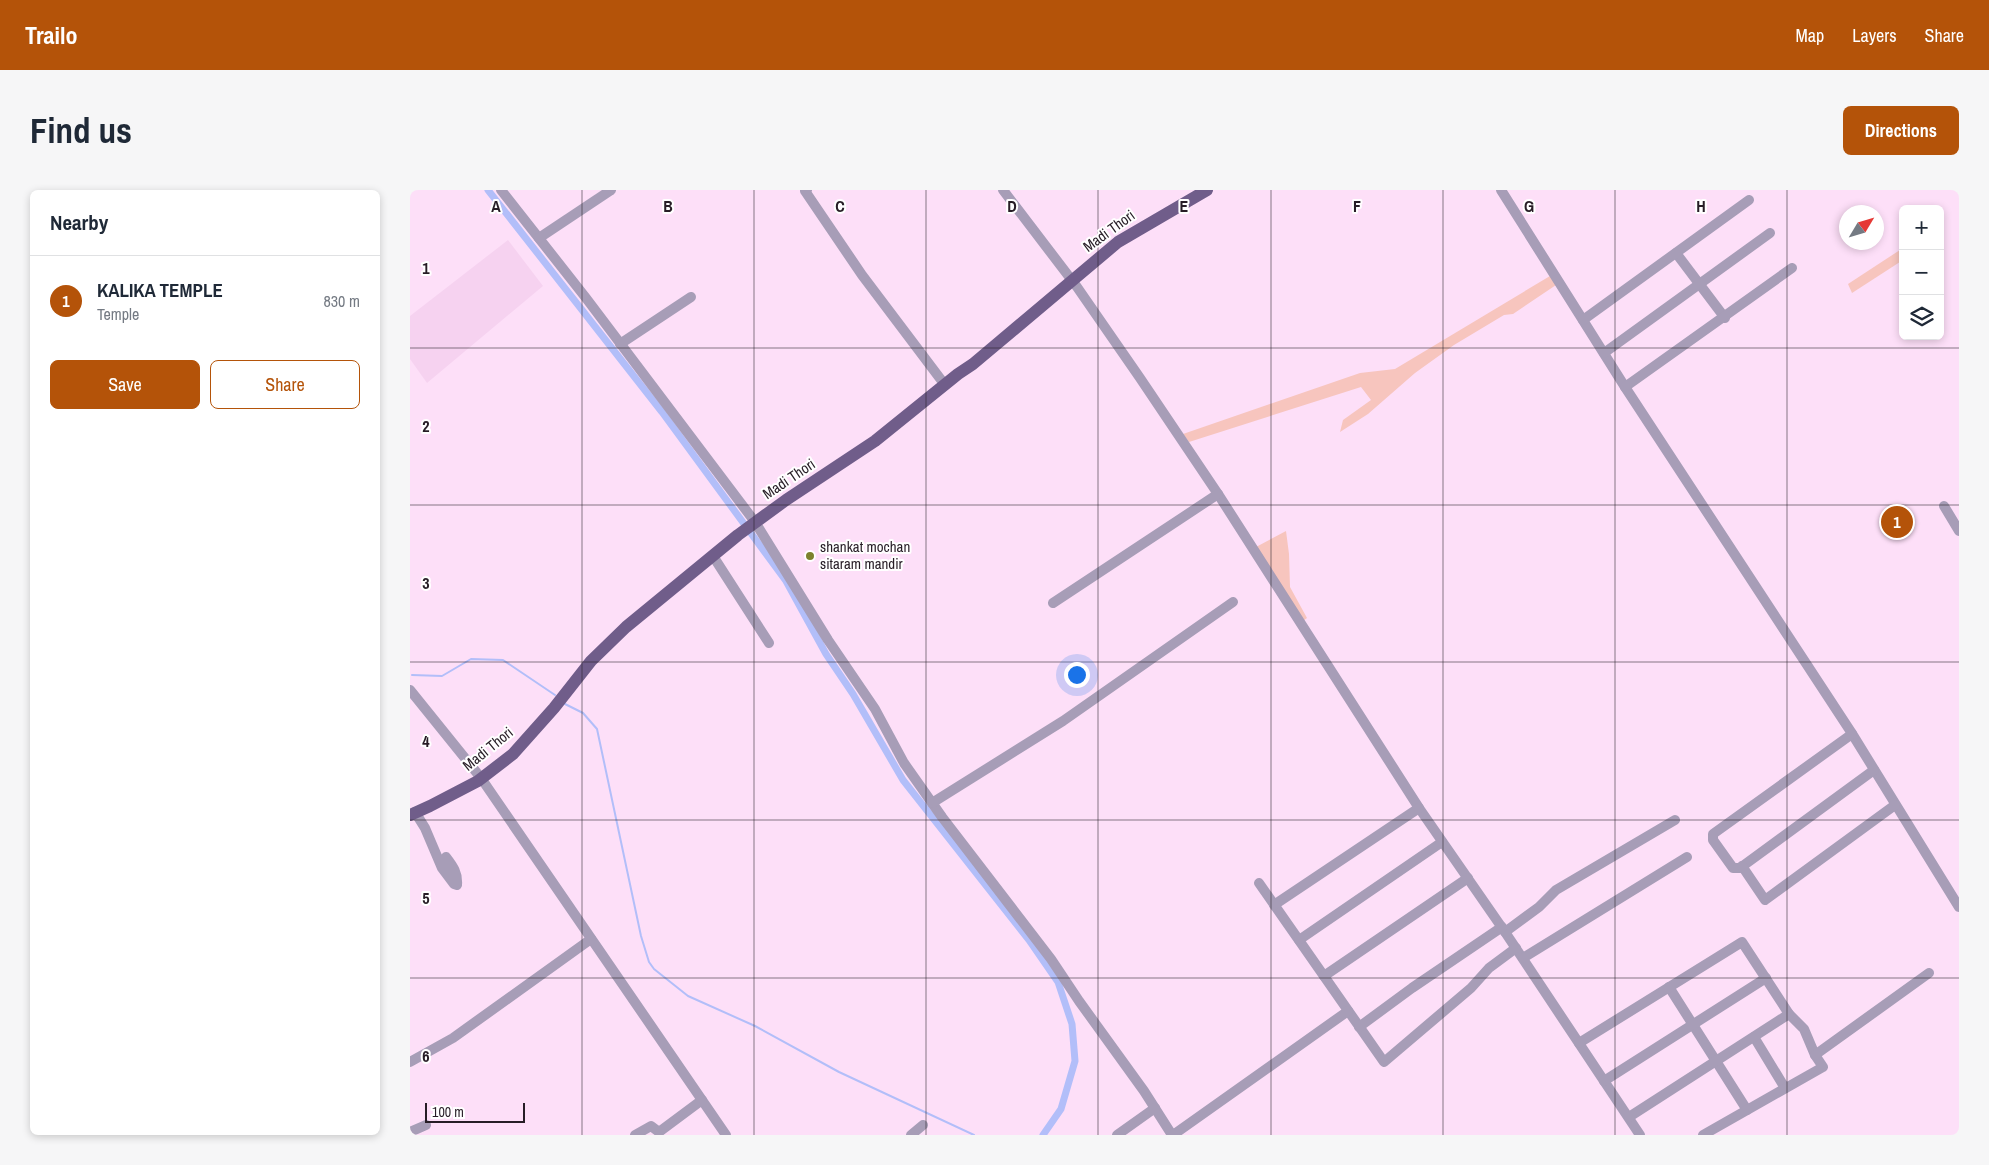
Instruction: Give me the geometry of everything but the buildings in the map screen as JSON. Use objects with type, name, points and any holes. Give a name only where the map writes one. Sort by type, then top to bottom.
[{"type":"main road","name":"Madi Thori","points":[[413,814],[481,778],[513,754],[592,661],[626,627],[740,534],[786,500],[875,441],[973,364],[1118,242],[1207,190]]},
{"type":"street","points":[[501,190],[620,344],[753,524],[874,709],[904,763],[932,803],[1051,959],[1173,1135],[1348,1010]]},
{"type":"street","points":[[539,238],[611,190]]},
{"type":"street","points":[[807,190],[805,191],[862,275],[945,385]]},
{"type":"street","points":[[1003,190],[1071,280],[1140,378],[1218,494],[1419,808],[1523,958],[1640,1135]]},
{"type":"street","points":[[1501,190],[1625,387],[1852,734],[1959,907]]},
{"type":"street","points":[[1583,320],[1749,200]]},
{"type":"street","points":[[1604,353],[1770,233]]},
{"type":"street","points":[[1676,253],[1725,318]]},
{"type":"street","points":[[1625,387],[1725,318],[1792,268]]},
{"type":"street","points":[[620,344],[691,298]]},
{"type":"street","points":[[1053,603],[1218,494]]},
{"type":"street","points":[[1944,506],[1959,531]]},
{"type":"street","points":[[714,556],[769,643]]},
{"type":"street","points":[[932,803],[1063,721],[1233,602]]},
{"type":"street","points":[[410,690],[481,778],[726,1135]]},
{"type":"street","points":[[1852,734],[1713,834],[1713,840],[1733,868],[1737,869],[1874,770]]},
{"type":"street","points":[[1742,866],[1765,900],[1895,805]]},
{"type":"street","points":[[1274,905],[1419,808]]},
{"type":"street","points":[[413,814],[425,828],[442,868],[454,884],[457,885],[458,876],[446,857]]},
{"type":"street","points":[[1359,1027],[1412,988],[1539,907],[1556,890],[1675,820]]},
{"type":"street","points":[[1299,940],[1442,842]]},
{"type":"street","points":[[1523,958],[1687,857]]},
{"type":"street","points":[[1324,976],[1468,878]]},
{"type":"street","points":[[1259,883],[1384,1062],[1471,988],[1489,968],[1516,948]]},
{"type":"street","points":[[410,1062],[453,1038],[591,939]]},
{"type":"street","points":[[1579,1043],[1742,942],[1789,1014],[1804,1029],[1815,1056],[1823,1067],[1703,1135]]},
{"type":"street","points":[[1815,1056],[1929,972]]},
{"type":"street","points":[[1604,1081],[1766,978]]},
{"type":"street","points":[[1670,987],[1748,1110]]},
{"type":"street","points":[[1628,1117],[1789,1014]]},
{"type":"street","points":[[1754,1037],[1785,1088]]},
{"type":"street","points":[[635,1135],[651,1126],[659,1132],[702,1100]]},
{"type":"street","points":[[1117,1135],[1155,1108]]},
{"type":"street","points":[[410,1132],[426,1125]]},
{"type":"street","points":[[911,1135],[923,1125]]},
{"type":"shaded area","points":[[508,240],[543,286],[427,383],[410,359],[410,316]]},
{"type":"shaded area","points":[[1899,251],[1899,263],[1852,293],[1848,284]]},
{"type":"shaded area","points":[[1550,276],[1556,285],[1513,314],[1504,315],[1454,345],[1415,373],[1368,414],[1340,432],[1343,420],[1371,400],[1361,387],[1189,442],[1183,434],[1360,373],[1395,369]]},
{"type":"shaded area","points":[[1286,531],[1290,587],[1307,618],[1303,621],[1256,547]]},
{"type":"waterway","points":[[488,190],[662,412],[786,581],[826,654],[853,694],[903,780],[1029,940],[1058,982],[1072,1024],[1075,1061],[1061,1109],[1043,1135]]},
{"type":"waterway","points":[[412,675],[442,676],[471,659],[503,660],[555,695]]},
{"type":"waterway","points":[[565,704],[583,713],[597,729],[641,936],[649,962],[654,969],[688,996],[755,1026],[839,1072],[974,1135]]},
{"type":"place","name":"KALIKA TEMPLE","points":[[1897,522]]},
{"type":"place","name":"shankat mochan sitaram mandir","points":[[810,556]]}]
